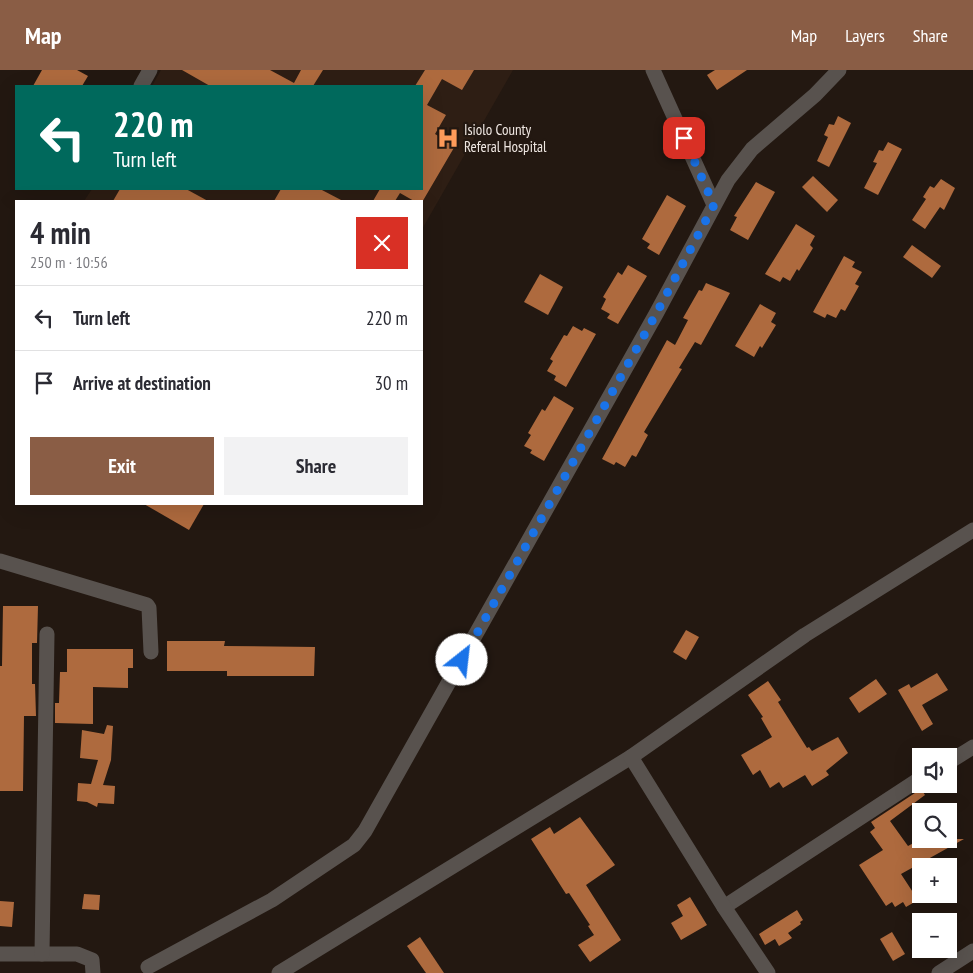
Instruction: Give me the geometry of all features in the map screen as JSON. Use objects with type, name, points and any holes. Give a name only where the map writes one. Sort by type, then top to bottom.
[{"type":"street","points":[[142,85],[150,70]]},
{"type":"street","points":[[653,70],[714,205]]},
{"type":"street","points":[[148,967],[272,900],[354,845],[366,831],[656,314],[728,180],[752,149],[815,95],[839,70]]},
{"type":"street","points":[[279,973],[631,757],[805,635],[973,530]]},
{"type":"street","points":[[0,560],[147,605],[150,608],[151,652]]},
{"type":"street","points":[[42,954],[47,634]]},
{"type":"street","points":[[957,757],[973,747]]},
{"type":"street","points":[[631,757],[724,907],[768,973]]},
{"type":"street","points":[[724,907],[912,784]]},
{"type":"street","points":[[939,973],[973,951]]},
{"type":"street","points":[[0,954],[77,954],[92,960],[93,973]]},
{"type":"shaded area","name":"Isiolo County Referal Hospital","points":[[161,70],[513,70],[423,228],[423,200],[85,200],[91,190],[423,190],[423,85],[153,85]]},
{"type":"building","points":[[42,70],[77,70],[88,76],[83,85],[34,85]]},
{"type":"building","points":[[182,70],[270,70],[294,83],[301,70],[323,70],[314,85],[208,85]]},
{"type":"building","points":[[425,70],[474,70],[462,90],[442,79],[427,105],[446,115],[435,134],[455,146],[423,201],[412,200],[400,193],[396,200],[374,200],[379,190],[423,190],[423,85],[416,85]]},
{"type":"building","points":[[715,70],[747,70],[717,90],[707,75]]},
{"type":"building","points":[[838,116],[851,123],[829,167],[817,161],[828,137],[824,135],[829,124],[834,125]]},
{"type":"building","points":[[888,142],[902,149],[878,195],[864,188],[877,163],[873,162],[879,150],[883,151]]},
{"type":"building","points":[[813,176],[838,200],[827,212],[802,187]]},
{"type":"building","points":[[941,179],[955,188],[944,210],[940,207],[925,229],[912,220],[926,199],[923,197],[930,186],[934,188]]},
{"type":"building","points":[[756,182],[775,192],[748,240],[730,230],[737,217],[734,216]]},
{"type":"building","points":[[119,190],[188,190],[206,200],[114,200]]},
{"type":"building","points":[[280,190],[322,190],[341,200],[275,200]]},
{"type":"building","points":[[667,195],[686,206],[659,255],[647,248],[650,244],[642,239]]},
{"type":"building","points":[[796,224],[815,236],[810,245],[813,248],[799,271],[797,269],[790,281],[783,277],[780,282],[765,274]]},
{"type":"building","points":[[912,245],[941,266],[932,278],[903,257]]},
{"type":"building","points":[[844,256],[855,262],[852,267],[862,272],[855,284],[859,286],[845,311],[841,309],[836,318],[827,314],[825,318],[813,312]]},
{"type":"building","points":[[628,265],[647,276],[618,324],[607,318],[610,314],[601,309],[606,299],[603,297],[618,272],[622,275]]},
{"type":"building","points":[[540,274],[563,287],[548,315],[524,302]]},
{"type":"building","points":[[706,283],[730,293],[701,345],[695,342],[679,368],[682,369],[644,432],[648,435],[636,457],[632,455],[625,467],[616,462],[614,465],[602,459],[667,340],[675,345],[688,320],[683,318],[699,290],[702,291]]},
{"type":"building","points":[[760,304],[776,313],[771,322],[776,325],[754,357],[735,346]]},
{"type":"building","points":[[573,326],[582,331],[584,328],[596,334],[566,387],[554,380],[556,376],[547,371],[553,361],[550,359],[564,335],[567,336]]},
{"type":"building","points":[[554,396],[574,408],[544,461],[530,453],[532,450],[524,446],[531,435],[528,433],[542,409],[545,411]]},
{"type":"building","points":[[146,505],[203,505],[189,530]]},
{"type":"building","points":[[3,606],[38,606],[37,643],[32,643],[32,684],[35,684],[36,716],[24,716],[23,791],[0,791],[0,666],[2,666]]},
{"type":"building","points":[[686,630],[699,637],[686,660],[673,652]]},
{"type":"building","points":[[167,641],[225,641],[224,646],[315,647],[314,676],[227,676],[227,671],[167,671]]},
{"type":"building","points":[[67,649],[133,649],[133,668],[128,668],[128,688],[93,687],[93,724],[55,723],[55,703],[59,703],[60,672],[67,672]]},
{"type":"building","points":[[937,673],[948,690],[922,705],[933,724],[922,731],[898,690],[909,684],[911,688]]},
{"type":"building","points":[[876,679],[887,694],[859,713],[849,698]]},
{"type":"building","points":[[768,681],[781,700],[778,702],[807,748],[809,747],[812,751],[838,737],[848,753],[826,771],[829,775],[812,786],[805,775],[783,788],[779,782],[770,788],[760,770],[753,775],[741,755],[772,737],[761,718],[763,717],[748,695]]},
{"type":"building","points":[[107,725],[113,726],[111,760],[103,785],[115,786],[114,804],[98,803],[97,807],[87,802],[77,801],[78,783],[91,784],[98,760],[80,758],[82,730],[104,734]]},
{"type":"building","points":[[915,793],[924,793],[925,795],[890,821],[908,846],[912,844],[912,848],[948,848],[930,858],[912,858],[912,868],[901,874],[912,891],[913,903],[906,907],[903,902],[895,907],[892,902],[886,906],[859,865],[883,850],[870,832],[875,828],[871,822]]},
{"type":"building","points":[[580,817],[615,865],[586,885],[621,940],[590,962],[578,945],[594,935],[588,926],[590,925],[569,893],[566,894],[531,839],[550,827],[554,834]]},
{"type":"building","points":[[84,894],[100,895],[99,910],[82,909]]},
{"type":"building","points":[[690,897],[707,925],[681,940],[671,923],[683,916],[677,905]]},
{"type":"building","points":[[0,901],[14,902],[12,927],[0,926]]},
{"type":"building","points":[[797,910],[803,920],[800,922],[801,924],[788,933],[792,938],[779,946],[775,939],[765,945],[759,934]]},
{"type":"building","points":[[892,932],[905,954],[893,961],[880,939]]},
{"type":"building","points":[[420,937],[444,973],[426,973],[407,946]]},
{"type":"place","name":"Isiolo County Referal Hospital","points":[[448,138]]},
{"type":"route","points":[[462,660],[656,314],[714,205],[684,138]]}]
